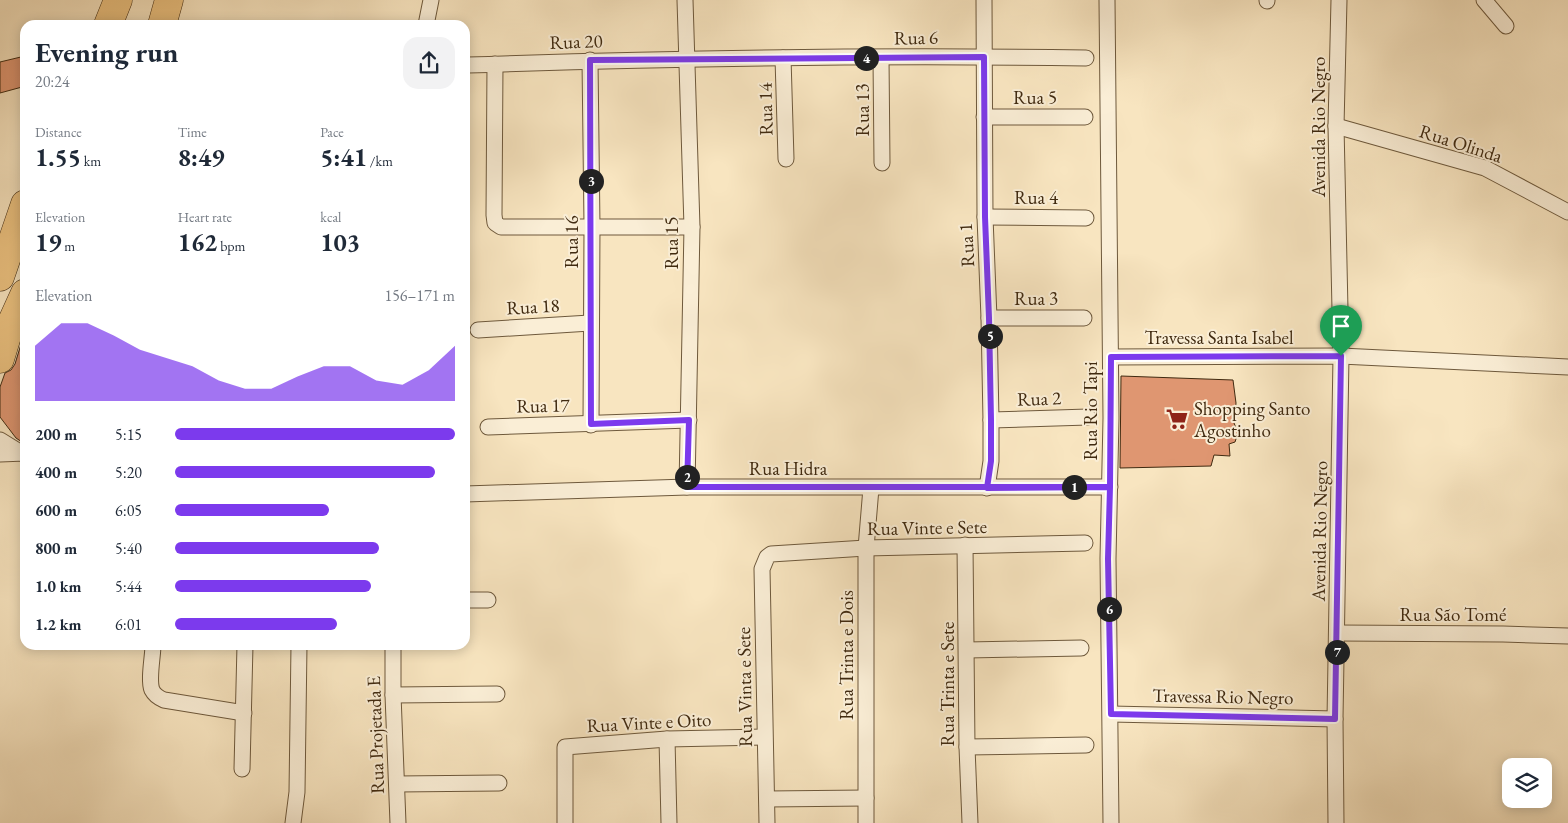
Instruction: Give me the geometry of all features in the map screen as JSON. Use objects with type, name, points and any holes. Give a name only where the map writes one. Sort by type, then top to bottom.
[{"type":"highway","points":[[110,20],[118,0]]},
{"type":"highway","points":[[163,20],[169,0]]},
{"type":"highway","points":[[0,277],[20,219]]},
{"type":"highway","points":[[0,359],[10,326],[20,304]]},
{"type":"street","points":[[427,20],[431,0]]},
{"type":"street","name":"Rua 15","points":[[685,0],[692,227],[687,487]]},
{"type":"street","name":"Rua 1","points":[[984,0],[985,217],[991,420],[991,461],[987,488]]},
{"type":"street","name":"Rua Rio Tapi","points":[[1108,0],[1111,357],[1108,559],[1111,823]]},
{"type":"street","name":"Avenida Rio Negro","points":[[1336,823],[1335,719],[1341,356],[1336,126],[1339,0]]},
{"type":"street","points":[[1484,0],[1506,26]]},
{"type":"street","name":"Rua 14","points":[[784,58],[786,159]]},
{"type":"street","name":"Rua 13","points":[[882,58],[882,163]]},
{"type":"street","name":"Rua 6","points":[[686,59],[1086,58]]},
{"type":"street","name":"Rua 20","points":[[470,65],[590,60],[686,59]]},
{"type":"street","name":"Rua 16","points":[[590,60],[592,227],[590,323],[591,424]]},
{"type":"street","points":[[495,64],[494,215],[495,222],[501,227],[692,227]]},
{"type":"street","name":"Rua 5","points":[[984,117],[1085,117]]},
{"type":"street","name":"Rua Olinda","points":[[1336,126],[1486,168],[1568,212]]},
{"type":"street","name":"Rua 4","points":[[985,217],[1086,218]]},
{"type":"street","name":"Rua 3","points":[[989,318],[1084,318]]},
{"type":"street","name":"Rua 18","points":[[478,330],[590,323]]},
{"type":"street","name":"Travessa Santa Isabel","points":[[1111,357],[1341,356],[1568,367]]},
{"type":"street","name":"Rua 2","points":[[991,420],[1088,417]]},
{"type":"street","name":"Rua 17","points":[[488,427],[689,420]]},
{"type":"street","points":[[0,440],[20,451]]},
{"type":"street","points":[[0,454],[20,453]]},
{"type":"street","name":"Rua Hidra","points":[[470,494],[687,487],[1110,487]]},
{"type":"street","name":"Rua Trinta e Dois","points":[[866,823],[866,548],[870,488]]},
{"type":"street","name":"Rua Vinte e Sete","points":[[771,554],[866,548],[1085,544]]},
{"type":"street","name":"Rua Trinta e Sete","points":[[965,545],[967,747],[970,823]]},
{"type":"street","name":"Rua Vinta e Sete","points":[[767,823],[762,569],[767,557],[771,554]]},
{"type":"street","points":[[470,600],[488,600]]},
{"type":"street","name":"Rua São Tomé","points":[[1337,633],[1568,636]]},
{"type":"street","points":[[967,650],[1081,648]]},
{"type":"street","points":[[153,650],[151,681],[152,689],[157,697],[164,700],[244,713]]},
{"type":"street","points":[[242,769],[245,650]]},
{"type":"street","points":[[294,823],[298,792],[299,650]]},
{"type":"street","name":"Rua Projetada E","points":[[393,650],[398,823]]},
{"type":"street","points":[[393,695],[497,694]]},
{"type":"street","name":"Travessa Rio Negro","points":[[1111,714],[1335,719]]},
{"type":"street","name":"Rua Vinte e Oito","points":[[565,823],[565,747],[667,739],[764,738]]},
{"type":"street","points":[[667,739],[668,823]]},
{"type":"street","points":[[967,747],[1086,745]]},
{"type":"street","points":[[397,784],[499,783]]},
{"type":"street","points":[[767,798],[866,798]]},
{"type":"building","points":[[20,57],[20,88],[0,93],[0,62]]},
{"type":"building","points":[[20,348],[20,441],[0,417],[0,387],[5,373],[11,370]]},
{"type":"building","name":"Shopping Santo Agostinho","points":[[1121,376],[1233,380],[1236,403],[1234,423],[1238,433],[1235,442],[1229,444],[1230,456],[1214,455],[1211,466],[1120,468]]},
{"type":"place","name":"Shopping Santo Agostinho","points":[[1177,419]]},
{"type":"route","points":[[1341,356],[1111,357],[1110,487],[930,488],[687,487],[689,420],[591,424],[590,323],[592,227],[590,60],[984,57],[985,217],[991,420],[991,461],[987,488],[1110,487],[1108,559],[1111,714],[1335,719],[1341,356]]}]
